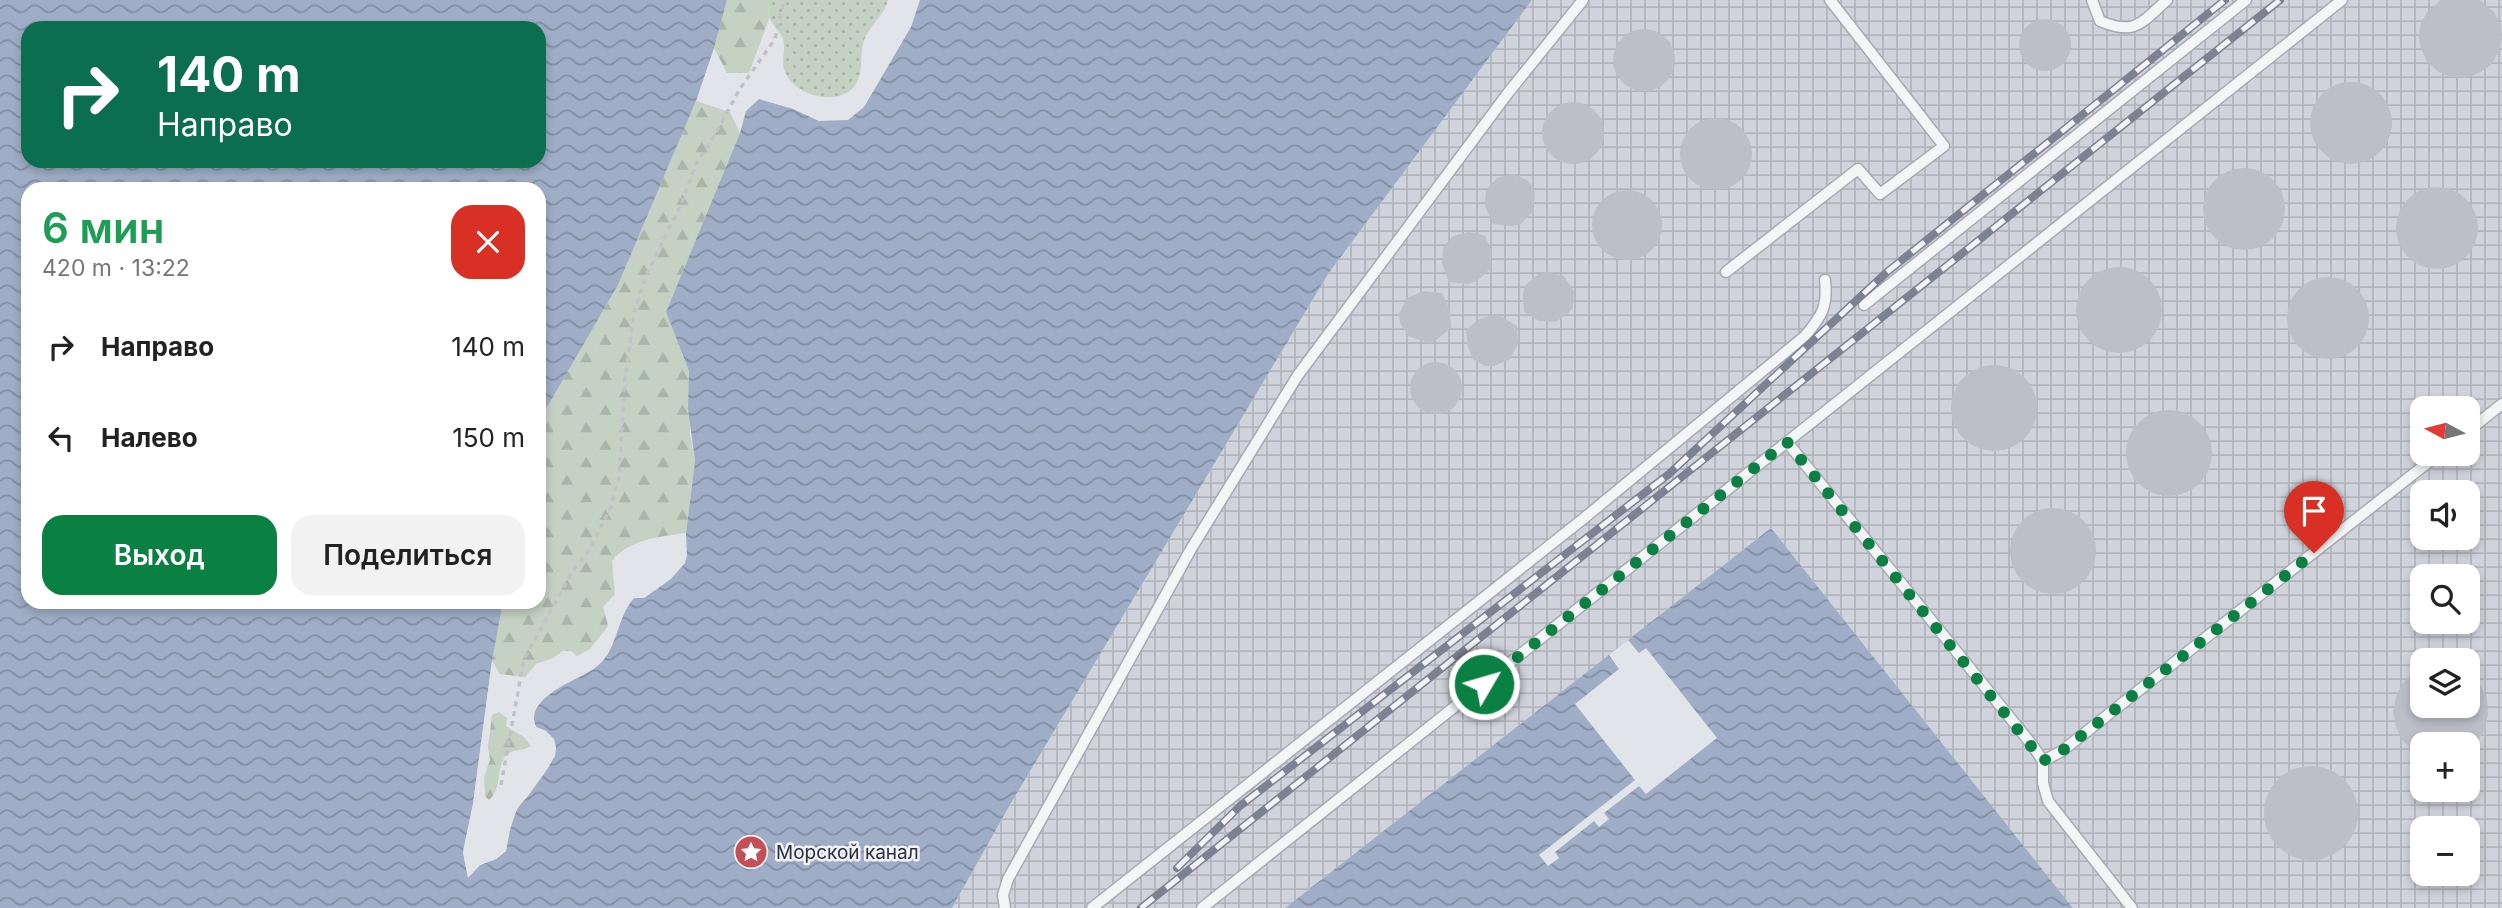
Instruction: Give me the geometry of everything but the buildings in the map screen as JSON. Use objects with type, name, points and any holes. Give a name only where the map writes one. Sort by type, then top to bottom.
[{"type":"lane","points":[[1005,908],[1003,895],[1007,879],[1191,549],[1298,375],[1508,93],[1583,0]]},
{"type":"lane","points":[[1726,272],[1858,169],[1880,194],[1944,146],[1830,0]]},
{"type":"lane","points":[[2092,0],[2100,21],[2118,29],[2137,26],[2166,0]]},
{"type":"lane","points":[[1864,305],[2246,0]]},
{"type":"lane","points":[[1202,908],[2342,0]]},
{"type":"lane","points":[[1092,908],[1583,519],[1805,336],[1820,318],[1827,297],[1825,280]]},
{"type":"lane","points":[[2480,421],[2502,404]]},
{"type":"lane","points":[[1787,442],[2043,761],[2043,783],[2048,801],[2132,908]]},
{"type":"lane","points":[[2043,761],[2062,751],[2424,466]]},
{"type":"path","points":[[501,785],[524,659],[572,572],[590,549],[611,507],[619,477],[625,379],[634,313],[646,276],[682,202],[696,164],[739,90],[775,39],[784,0]]},
{"type":"shaded area","points":[[1532,0],[2502,0],[2502,908],[2073,908],[1771,528],[1285,908],[952,908],[1011,803],[1328,274]]},
{"type":"green space","points":[[727,0],[768,0],[769,19],[749,73],[727,73],[714,48]]},
{"type":"green space","points":[[768,0],[888,0],[866,36],[859,78],[849,91],[831,97],[820,96],[810,94],[793,83],[785,71],[783,39],[770,19]]},
{"type":"green space","points":[[696,101],[730,112],[740,133],[666,312],[689,371],[690,434],[695,461],[686,533],[636,544],[612,561],[615,594],[603,607],[608,626],[590,649],[577,656],[571,651],[563,651],[536,664],[525,677],[500,674],[492,661],[502,609],[546,609],[546,409],[618,285]]},
{"type":"green space","points":[[499,712],[507,718],[506,726],[524,737],[531,746],[510,752],[505,757],[496,790],[489,800],[485,796],[484,777],[490,760],[488,747],[492,715]]},
{"type":"water","name":"Морской канал","points":[[0,0],[727,0],[696,101],[618,285],[546,409],[546,182],[21,182],[21,609],[502,609],[473,804],[463,852],[468,877],[480,865],[496,859],[506,851],[515,813],[546,771],[554,755],[556,747],[546,731],[536,727],[534,717],[537,707],[554,692],[603,661],[634,598],[644,598],[671,579],[685,563],[695,461],[688,409],[689,371],[666,312],[740,133],[746,111],[759,99],[793,109],[819,121],[848,120],[864,107],[911,27],[920,0],[1532,0],[1328,274],[1011,803],[952,908],[0,908]]},
{"type":"water","points":[[1771,528],[2073,908],[1285,908]]},
{"type":"pier","points":[[1628,640],[1639,653],[1646,648],[1717,738],[1646,794],[1639,786],[1604,813],[1609,819],[1599,827],[1594,821],[1555,852],[1559,858],[1548,866],[1539,855],[1635,780],[1575,704],[1619,669],[1609,655]]},
{"type":"pier","points":[[492,661],[495,665],[477,805],[467,852],[470,871],[478,862],[495,856],[503,849],[506,829],[514,807],[527,793],[552,754],[551,741],[534,730],[529,720],[531,709],[538,700],[542,700],[534,710],[536,727],[546,731],[554,739],[556,747],[555,756],[517,808],[506,851],[496,859],[480,865],[468,878],[463,852],[473,804]]},
{"type":"railway","points":[[1177,868],[1240,806],[1669,474],[1887,272],[2225,0]]},
{"type":"railway","points":[[1141,908],[2280,0]]},
{"type":"place","name":"Морской канал","points":[[751,852]]},
{"type":"route","points":[[1484,684],[1787,442],[2043,761],[2062,751],[2314,553]]}]
